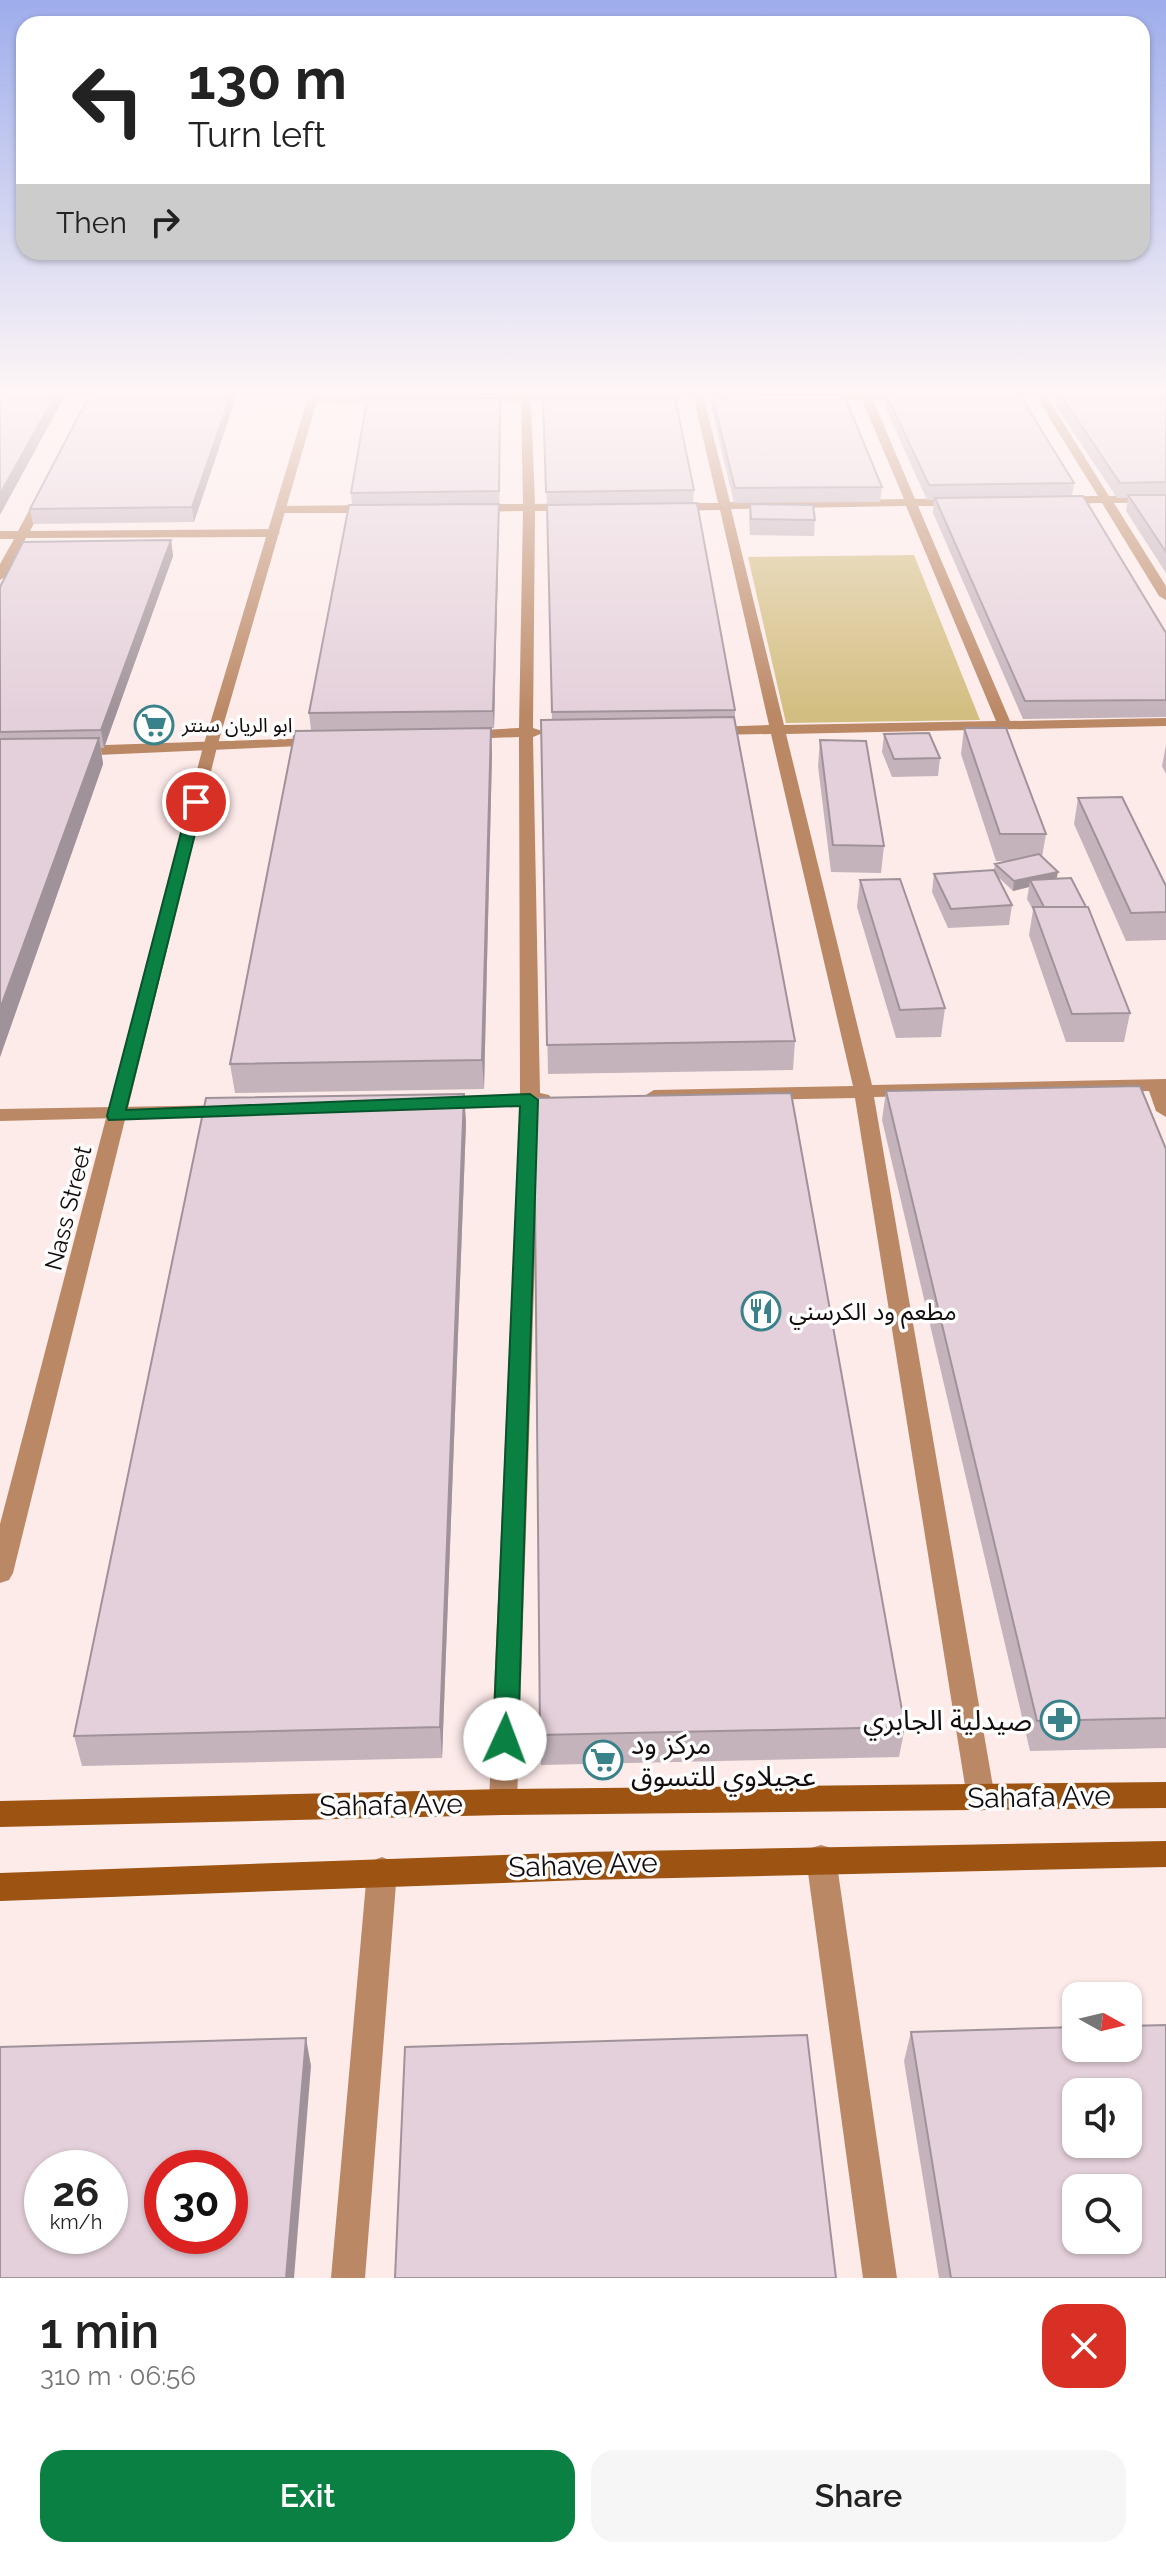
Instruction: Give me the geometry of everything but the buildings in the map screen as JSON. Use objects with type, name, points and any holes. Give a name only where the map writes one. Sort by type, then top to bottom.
[{"type":"main road","name":"Sahafa Ave","points":[[0,1814],[503,1802],[1166,1795]]},
{"type":"main road","name":"Sahave Ave","points":[[0,1887],[382,1871],[821,1858],[1166,1854]]},
{"type":"street","points":[[0,576],[40,500]]},
{"type":"street","name":"Nass Street","points":[[0,1573],[210,747],[284,500]]},
{"type":"street","points":[[503,1802],[530,1100],[526,732],[529,500]]},
{"type":"street","points":[[725,500],[863,1089],[981,1798]]},
{"type":"street","points":[[1105,500],[1166,596]]},
{"type":"street","points":[[650,507],[970,502]]},
{"type":"street","points":[[910,503],[1005,726]]},
{"type":"street","points":[[467,508],[590,507]]},
{"type":"street","points":[[281,510],[390,509]]},
{"type":"street","points":[[0,535],[274,533]]},
{"type":"street","points":[[700,731],[1166,722]]},
{"type":"street","points":[[447,736],[558,732]]},
{"type":"street","points":[[60,752],[336,741]]},
{"type":"street","points":[[641,1096],[1161,1085],[1166,1111]]},
{"type":"street","points":[[418,1104],[561,1099]]},
{"type":"street","points":[[0,1115],[116,1116],[243,1111]]},
{"type":"street","points":[[821,1858],[880,2278]]},
{"type":"street","points":[[348,2278],[382,1871]]},
{"type":"shaded area","points":[[914,555],[980,720],[786,723],[748,557]]},
{"type":"place","name":"ابو الريان سنتر","points":[[154,725]]},
{"type":"place","name":"مطعم ود الكرسني","points":[[761,1311]]},
{"type":"place","name":"صيدلية الجابري","points":[[1060,1720]]},
{"type":"place","name":"مركز ود عجيلاوي للتسوق","points":[[603,1760]]},
{"type":"route","points":[[196,802],[116,1116],[530,1100],[505,1739]]}]
